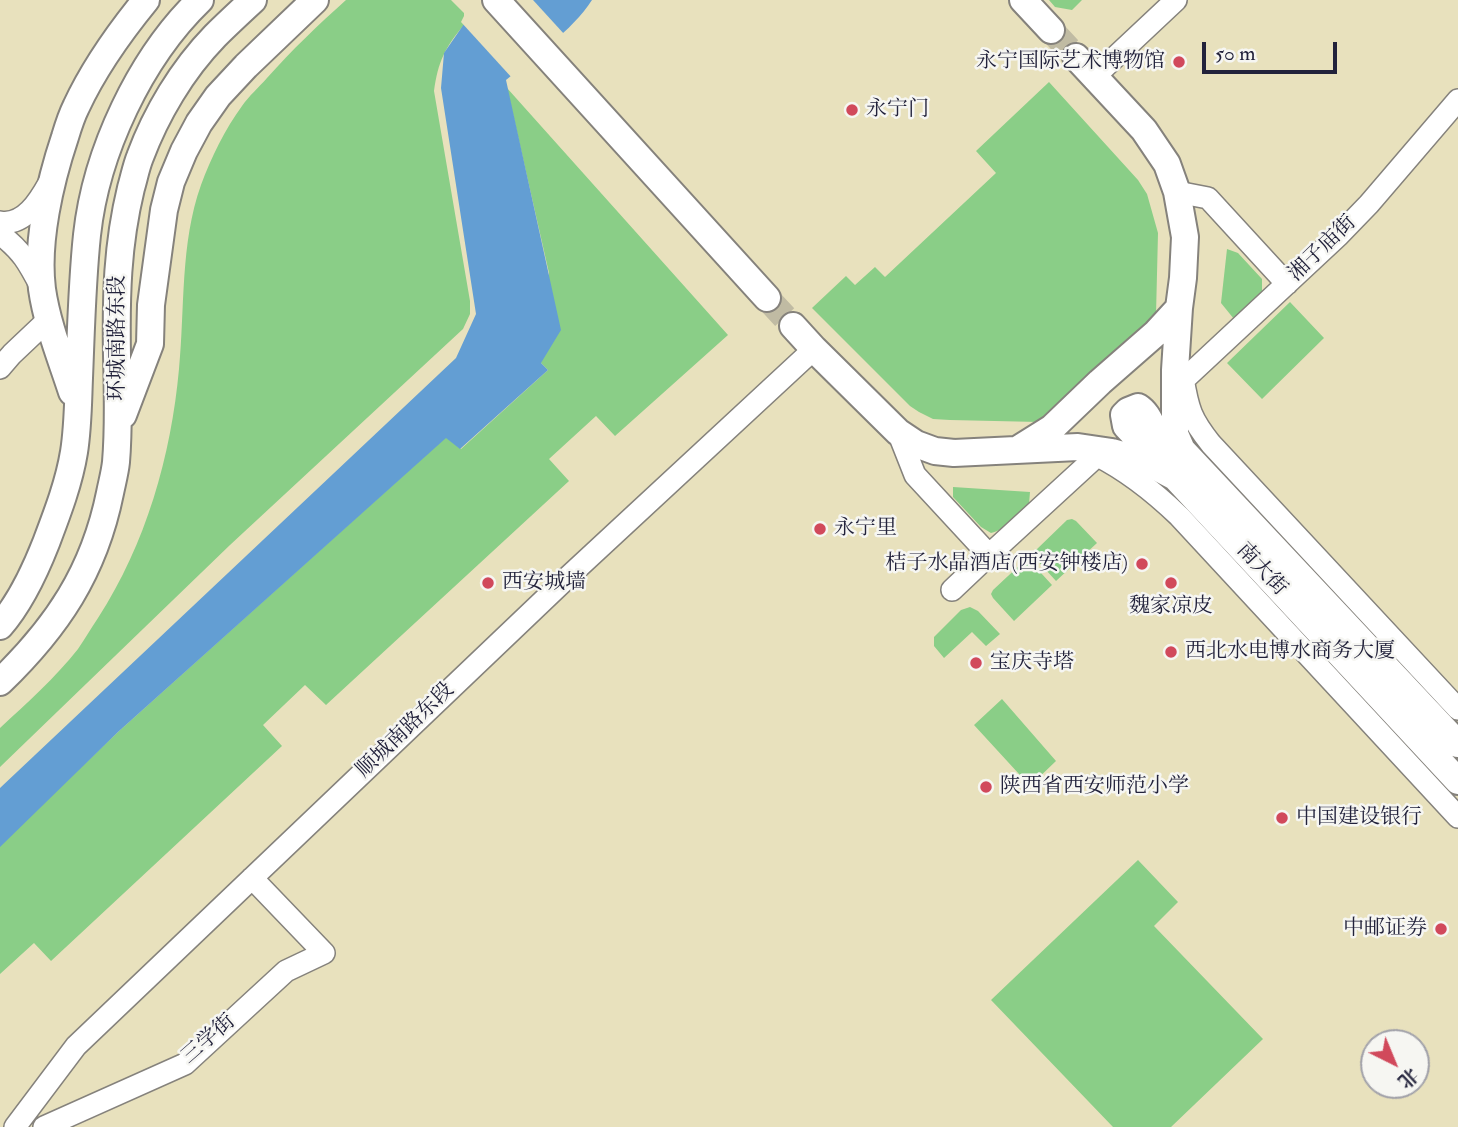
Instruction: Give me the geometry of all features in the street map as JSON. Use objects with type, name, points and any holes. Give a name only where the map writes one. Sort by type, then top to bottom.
[{"type":"main road","points":[[78,410],[42,288],[42,243],[47,207],[75,109],[116,38],[146,0]]},
{"type":"main road","name":"环城南路东段","points":[[0,626],[35,572],[59,509],[74,453],[87,232],[105,155],[120,117],[141,77],[166,40],[200,0]]},
{"type":"main road","name":"环城南路东段","points":[[0,682],[52,626],[74,592],[91,556],[108,502],[116,465],[118,430],[116,297],[119,257],[128,202],[139,159],[159,115],[179,81],[214,37],[253,0]]},
{"type":"main road","points":[[118,430],[150,344],[151,305],[164,210],[171,181],[184,151],[199,123],[219,96],[246,66],[315,0]]},
{"type":"main road","points":[[496,0],[767,298]]},
{"type":"main road","points":[[1023,0],[1051,30]]},
{"type":"main road","name":"南大街","points":[[1076,57],[1144,131],[1167,164],[1177,192],[1185,237],[1178,321],[1180,384],[1175,434],[1182,450],[1458,744]]},
{"type":"main road","points":[[1018,449],[1052,428],[1156,333],[1178,321]]},
{"type":"main road","name":"南大街","points":[[793,326],[898,432],[916,444],[934,451],[954,453],[1018,449],[1096,451],[1147,463],[1175,477],[1458,781]]},
{"type":"main road","points":[[1175,477],[1126,426],[1124,415],[1128,411],[1138,407],[1144,411],[1157,436],[1171,451],[1202,471]]},
{"type":"street","points":[[1094,77],[1176,0]]},
{"type":"street","name":"湘子庙街","points":[[1180,384],[1339,235],[1458,100]]},
{"type":"street","points":[[0,222],[19,220],[30,211],[42,197],[54,175]]},
{"type":"street","points":[[1177,192],[1208,198],[1287,284]]},
{"type":"street","points":[[0,234],[18,248],[42,288]]},
{"type":"street","points":[[0,368],[49,319]]},
{"type":"street","name":"顺城南路东段","points":[[15,1127],[76,1046],[568,577],[814,349]]},
{"type":"street","points":[[1180,384],[1196,425],[1211,444],[1458,709]]},
{"type":"street","points":[[898,432],[915,475],[989,555]]},
{"type":"street","points":[[953,590],[1096,451],[1139,480],[1179,516],[1458,817]]},
{"type":"street","name":"三学街","points":[[44,1127],[185,1064],[286,971],[324,953],[252,878]]},
{"type":"green space","points":[[346,0],[451,0],[464,13],[464,25],[443,55],[434,91],[470,314],[463,329],[230,545],[0,767],[0,728],[50,680],[81,645],[115,590],[143,530],[163,467],[170,434],[181,346],[186,253],[194,207],[209,164],[230,124],[248,99],[315,28]]},
{"type":"green space","points":[[1049,0],[1082,0],[1072,10],[1055,7]]},
{"type":"green space","points":[[1049,82],[1138,180],[1147,194],[1158,233],[1156,315],[1039,422],[933,419],[910,406],[812,308],[846,276],[855,285],[875,267],[885,277],[996,173],[976,151]]},
{"type":"green space","points":[[507,88],[728,335],[615,436],[596,416],[549,459],[569,481],[326,705],[305,685],[263,725],[282,746],[51,961],[34,943],[0,974],[0,844],[118,732],[446,437],[461,449],[548,370],[541,363],[549,273]]},
{"type":"green space","points":[[1227,249],[1238,253],[1262,279],[1262,291],[1234,319],[1221,303]]},
{"type":"green space","points":[[1290,302],[1324,338],[1262,399],[1227,363]]},
{"type":"green space","points":[[953,487],[1030,492],[1029,504],[1007,525],[991,533],[981,527],[953,497]]},
{"type":"green space","points":[[1072,519],[1097,543],[1056,581],[1034,554],[1067,520]]},
{"type":"green space","points":[[1027,560],[1052,585],[1014,621],[991,594]]},
{"type":"green space","points":[[970,607],[978,611],[1000,634],[986,646],[972,632],[944,658],[934,646],[934,637],[961,610]]},
{"type":"green space","points":[[1002,699],[1056,761],[1030,786],[974,725]]},
{"type":"green space","points":[[1138,860],[1178,902],[1154,926],[1263,1039],[1171,1127],[1113,1127],[991,1000]]},
{"type":"water","points":[[476,0],[592,0],[563,33],[506,80],[561,330],[541,363],[548,370],[460,449],[446,438],[118,732],[0,847],[0,788],[456,358],[476,314],[441,88],[444,53],[464,24]]},
{"type":"pier","points":[[472,0],[533,0],[565,35],[513,79],[461,22]]},
{"type":"tunnel","points":[[1051,30],[1076,57]]},
{"type":"tunnel","points":[[767,298],[793,326]]},
{"type":"place","name":"永宁国际艺术博物馆","points":[[1179,62]]},
{"type":"place","name":"永宁门","points":[[852,110]]},
{"type":"place","name":"永宁里","points":[[820,529]]},
{"type":"place","name":"桔子水晶酒店(西安钟楼店)","points":[[1142,564]]},
{"type":"place","name":"西安城墙","points":[[488,583]]},
{"type":"place","name":"魏家凉皮","points":[[1171,583]]},
{"type":"place","name":"西北水电博水商务大厦","points":[[1171,652]]},
{"type":"place","name":"宝庆寺塔","points":[[976,663]]},
{"type":"place","name":"陕西省西安师范小学","points":[[986,787]]},
{"type":"place","name":"中国建设银行","points":[[1282,818]]},
{"type":"place","name":"中邮证券","points":[[1441,929]]}]
